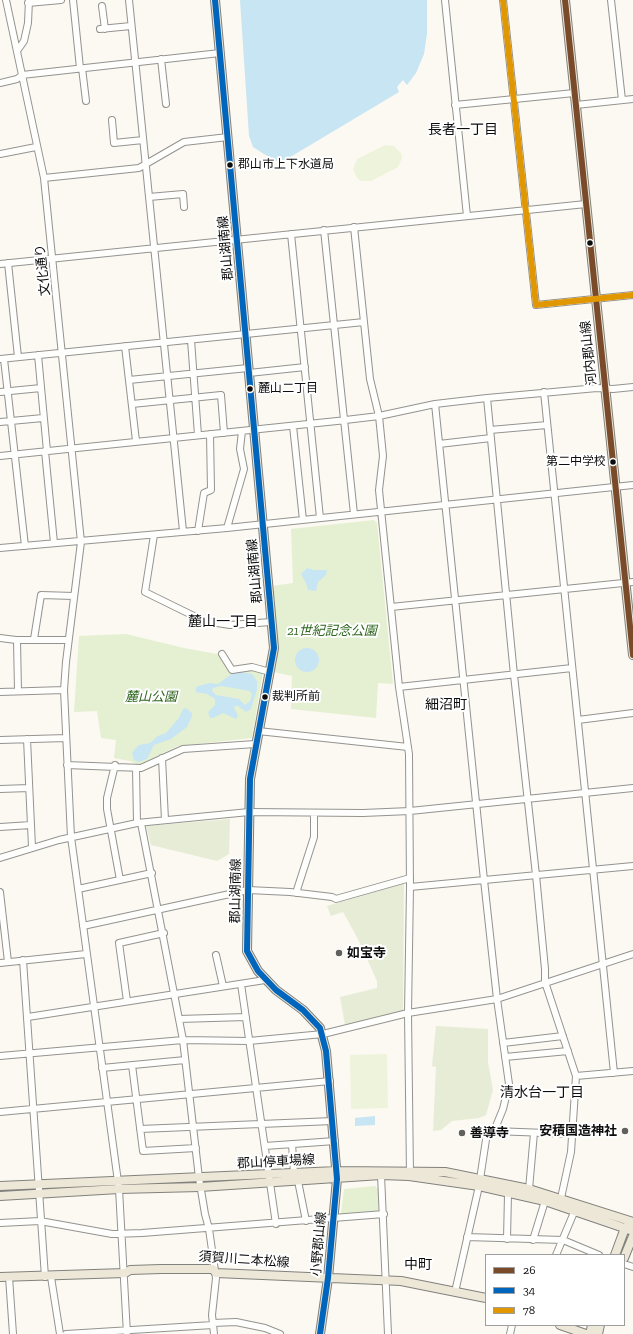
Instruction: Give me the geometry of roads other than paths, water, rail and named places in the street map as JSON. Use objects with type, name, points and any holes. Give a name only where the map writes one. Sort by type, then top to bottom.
[{"type":"main road","name":"郡山湖南線","points":[[215,0],[274,654],[255,744],[250,779],[247,951],[258,971],[266,980],[306,1013],[320,1028],[323,1034],[330,1081],[337,1175]]},
{"type":"main road","name":"河内郡山線","points":[[565,0],[615,486],[629,582],[633,655]]},
{"type":"main road","name":"郡山停車場線","points":[[0,1186],[39,1184],[119,1185],[200,1183],[269,1179],[298,1181],[337,1175],[445,1172],[479,1182],[508,1194],[544,1201],[629,1229],[633,1222],[529,1189],[479,1182]]},
{"type":"main road","name":"郡山停車場線","points":[[269,1179],[294,1173],[382,1176],[410,1173]]},
{"type":"main road","name":"小野郡山線","points":[[320,1334],[328,1278],[337,1175]]},
{"type":"main road","name":"郡山停車場線","points":[[0,1196],[39,1194],[119,1185]]},
{"type":"main road","points":[[616,1254],[629,1229]]},
{"type":"main road","points":[[625,1256],[633,1236]]},
{"type":"main road","name":"須賀川二本松線","points":[[4,1277],[48,1277],[125,1273],[130,1270],[155,1269],[214,1269],[216,1273],[386,1279],[485,1298]]},
{"type":"main road","points":[[563,1326],[586,1334]]},
{"type":"street","points":[[0,2],[6,0]]},
{"type":"street","name":"文化通り","points":[[6,0],[36,147],[44,178],[63,353],[81,542],[68,640],[64,690],[71,837],[106,1102],[119,1185],[125,1273],[127,1332]]},
{"type":"street","points":[[17,51],[24,41],[28,23],[29,1],[61,0]]},
{"type":"street","points":[[73,0],[86,101]]},
{"type":"street","points":[[129,0],[183,531]]},
{"type":"street","points":[[445,0],[467,216]]},
{"type":"street","points":[[503,0],[524,210],[536,305],[633,295]]},
{"type":"street","points":[[611,0],[622,100]]},
{"type":"street","points":[[102,6],[103,29],[131,26]]},
{"type":"street","points":[[0,83],[17,79],[22,75],[161,59],[220,54]]},
{"type":"street","points":[[161,59],[166,104]]},
{"type":"street","points":[[455,105],[574,93]]},
{"type":"street","points":[[576,105],[633,99]]},
{"type":"street","points":[[112,120],[114,143],[143,140]]},
{"type":"street","points":[[44,178],[140,168],[184,142],[228,137]]},
{"type":"street","points":[[0,154],[36,147]]},
{"type":"street","points":[[149,197],[183,194],[184,207]]},
{"type":"street","points":[[0,264],[586,204]]},
{"type":"street","points":[[354,227],[370,379],[379,416],[383,456],[379,490],[399,687],[410,754],[408,1014],[410,1173]]},
{"type":"street","points":[[324,230],[354,514]]},
{"type":"street","points":[[291,234],[320,518]]},
{"type":"street","points":[[8,263],[18,357]]},
{"type":"street","points":[[25,546],[2,359],[364,322]]},
{"type":"street","points":[[191,340],[198,435]]},
{"type":"street","points":[[125,346],[136,442]]},
{"type":"street","points":[[38,355],[54,544]]},
{"type":"street","points":[[129,380],[193,373],[305,367]]},
{"type":"street","points":[[0,392],[41,388]]},
{"type":"street","points":[[0,456],[379,416],[435,404],[487,398],[597,388],[633,388]]},
{"type":"street","points":[[544,392],[563,589],[614,1073]]},
{"type":"street","points":[[132,404],[221,395],[224,433]]},
{"type":"street","points":[[487,398],[514,675],[536,875],[545,982],[576,1076],[571,1152],[561,1198]]},
{"type":"street","points":[[435,404],[484,880],[497,999],[509,1084],[503,1109],[494,1131]]},
{"type":"street","points":[[0,422],[43,418]]},
{"type":"street","points":[[490,430],[547,425]]},
{"type":"street","points":[[293,426],[302,520]]},
{"type":"street","points":[[227,528],[244,469],[240,449],[242,431]]},
{"type":"street","points":[[198,531],[204,493],[211,490],[210,434]]},
{"type":"street","points":[[439,444],[491,438]]},
{"type":"street","points":[[0,548],[81,542],[183,531],[198,531],[633,485]]},
{"type":"street","points":[[154,535],[145,592],[204,621],[230,624],[272,622]]},
{"type":"street","points":[[391,607],[629,582]]},
{"type":"street","points":[[34,639],[42,595],[74,596]]},
{"type":"street","points":[[0,638],[17,640],[68,640]]},
{"type":"street","points":[[17,640],[18,691]]},
{"type":"street","points":[[222,654],[232,670],[252,667],[270,672]]},
{"type":"street","points":[[399,687],[572,668]]},
{"type":"street","points":[[0,692],[64,690]]},
{"type":"street","points":[[578,720],[633,713]]},
{"type":"street","points":[[258,731],[408,747]]},
{"type":"street","points":[[0,740],[66,738]]},
{"type":"street","points":[[27,739],[32,847]]},
{"type":"street","points":[[67,765],[115,765],[136,768],[146,767],[182,749],[255,744]]},
{"type":"street","points":[[162,758],[165,820]]},
{"type":"street","points":[[115,765],[107,798],[109,829],[120,880]]},
{"type":"street","points":[[136,768],[139,823],[152,873],[183,1040],[200,1183],[209,1229],[216,1278],[213,1324],[214,1334]]},
{"type":"street","points":[[0,789],[29,788]]},
{"type":"street","points":[[0,858],[32,847],[71,837],[139,823],[165,820],[249,812],[363,814],[410,811],[633,788]]},
{"type":"street","points":[[296,893],[314,837],[314,813]]},
{"type":"street","points":[[0,827],[31,825]]},
{"type":"street","points":[[410,887],[633,866]]},
{"type":"street","points":[[78,889],[152,873]]},
{"type":"street","points":[[83,926],[159,911],[248,890],[332,897],[336,900],[410,878]]},
{"type":"street","points":[[0,892],[8,962]]},
{"type":"street","points":[[127,1001],[120,944],[164,933]]},
{"type":"street","points":[[0,963],[86,954]]},
{"type":"street","points":[[216,954],[223,986]]},
{"type":"street","points":[[0,1056],[183,1040],[249,1041],[323,1034],[408,1014],[497,999],[633,954]]},
{"type":"street","points":[[23,960],[39,1184],[40,1221],[48,1277],[60,1334]]},
{"type":"street","points":[[28,1017],[266,980]]},
{"type":"street","points":[[241,984],[276,1224]]},
{"type":"street","points":[[179,1019],[246,1017]]},
{"type":"street","points":[[503,1043],[563,1036]]},
{"type":"street","points":[[505,1057],[568,1051]]},
{"type":"street","points":[[102,1068],[185,1060]]},
{"type":"street","points":[[132,1065],[135,1099],[143,1150],[196,1148]]},
{"type":"street","points":[[576,1076],[633,1071]]},
{"type":"street","points":[[0,1112],[330,1081]]},
{"type":"street","points":[[140,1129],[332,1121]]},
{"type":"street","points":[[455,1292],[479,1182],[487,1133],[494,1131],[572,1134]]},
{"type":"street","points":[[529,1189],[534,1133]]},
{"type":"street","points":[[265,1146],[335,1141]]},
{"type":"street","points":[[292,1144],[294,1173]]},
{"type":"street","points":[[382,1176],[388,1334]]},
{"type":"street","points":[[298,1181],[306,1221]]},
{"type":"street","points":[[507,1239],[508,1194]]},
{"type":"street","points":[[532,1240],[544,1201]]},
{"type":"street","points":[[556,1254],[575,1210]]},
{"type":"street","points":[[0,1222],[40,1221],[112,1234],[122,1234],[276,1224],[384,1214]]},
{"type":"street","points":[[467,1237],[563,1240],[597,1254]]},
{"type":"street","points":[[4,1277],[13,1334]]},
{"type":"street","points":[[66,1334],[127,1332],[236,1322],[265,1328],[280,1334]]},
{"type":"water","points":[[240,0],[427,0],[427,34],[424,54],[416,73],[407,85],[403,80],[397,87],[399,92],[292,156],[282,161],[275,161],[253,147],[249,136]]},
{"type":"water","points":[[307,568],[314,570],[327,570],[326,575],[318,582],[316,591],[308,590],[301,574]]},
{"type":"water","points":[[307,648],[316,651],[319,660],[316,669],[307,672],[298,669],[295,660],[298,651]]},
{"type":"water","points":[[241,672],[252,674],[257,681],[257,689],[251,709],[246,712],[238,706],[235,706],[234,708],[238,716],[236,719],[223,713],[210,718],[208,712],[215,705],[215,699],[207,694],[196,692],[196,687],[209,683],[218,684],[233,673]],"holes":[[[221,686],[250,691],[252,694],[250,701],[245,705],[239,699],[216,695],[212,691],[213,688]]]},
{"type":"water","points":[[186,708],[192,713],[187,727],[171,739],[154,745],[147,759],[139,762],[134,760],[132,753],[139,745],[150,743],[158,736],[166,733],[179,718],[183,709]]},
{"type":"water","points":[[375,1116],[375,1125],[355,1126],[355,1118]]},
{"type":"place","name":"郡山市上下水道局","points":[[230,165]]},
{"type":"place","name":"麓山二丁目","points":[[250,389]]},
{"type":"place","name":"第二中学校","points":[[613,462]]},
{"type":"place","name":"裁判所前","points":[[265,697]]},
{"type":"place","name":"如宝寺","points":[[339,953]]},
{"type":"place","name":"安積国造神社","points":[[625,1131]]},
{"type":"place","name":"善導寺","points":[[462,1133]]},
{"type":"district","name":"長者一丁目","points":[[463,130]]},
{"type":"district","name":"麓山一丁目","points":[[223,622]]},
{"type":"district","name":"細沼町","points":[[446,705]]},
{"type":"district","name":"清水台一丁目","points":[[542,1093]]},
{"type":"district","name":"中町","points":[[418,1265]]},
{"type":"park label","name":"21世紀記念公園","points":[[332,631]]},
{"type":"park label","name":"麓山公園","points":[[151,697]]}]
